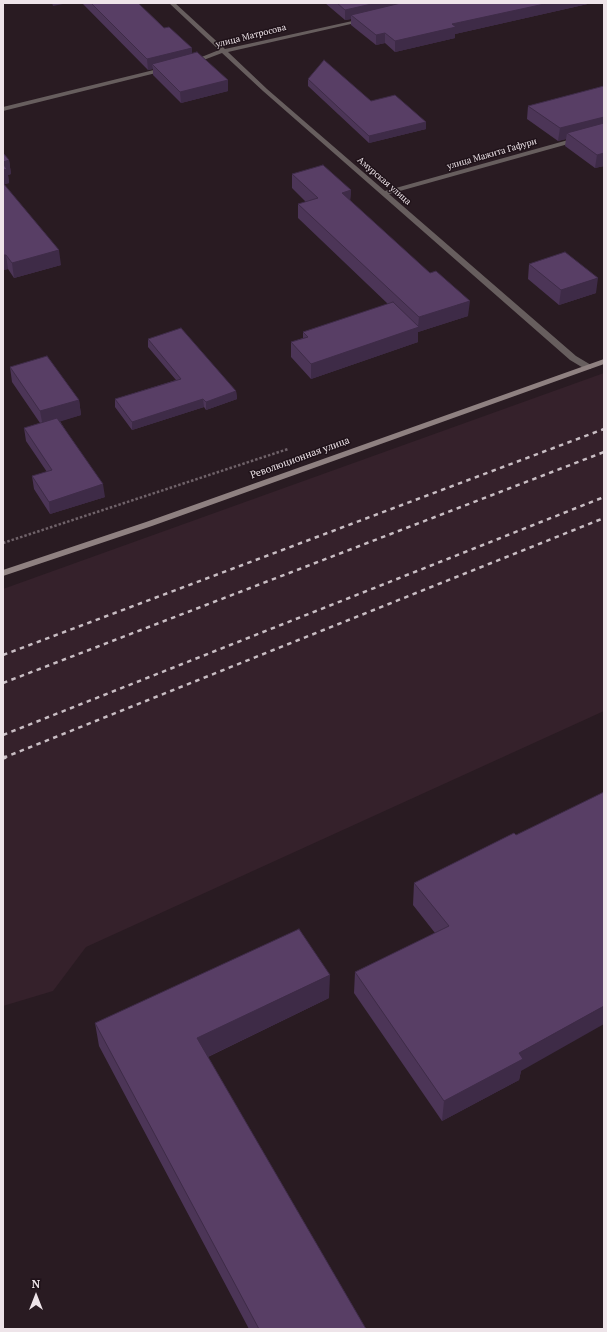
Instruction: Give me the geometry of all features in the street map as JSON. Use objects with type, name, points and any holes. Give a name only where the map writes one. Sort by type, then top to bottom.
[{"type":"main road","name":"Революционная улица","points":[[3,573],[149,524],[604,361]]},
{"type":"street","name":"Амурская улица","points":[[172,3],[265,90],[573,358],[588,367]]},
{"type":"street","name":"улица Матросова","points":[[185,64],[223,51],[375,17]]},
{"type":"street","points":[[3,109],[170,68]]},
{"type":"street","name":"улица Мажита Гафури","points":[[385,193],[604,132]]},
{"type":"shaded area","points":[[604,373],[604,711],[86,947],[53,991],[3,1006],[3,589]]},
{"type":"building","points":[[91,3],[138,3],[164,28],[169,27],[192,48],[147,59]]},
{"type":"building","points":[[337,3],[376,3],[345,10]]},
{"type":"building","points":[[401,3],[549,3],[452,24],[456,27],[395,41],[385,33],[376,35],[351,15]]},
{"type":"building","points":[[197,52],[228,80],[180,92],[152,64]]},
{"type":"building","points":[[324,60],[371,101],[395,95],[426,122],[369,136],[308,79]]},
{"type":"building","points":[[604,86],[604,117],[560,128],[528,106]]},
{"type":"building","points":[[604,123],[604,153],[597,155],[567,133]]},
{"type":"building","points":[[3,153],[9,160],[3,162]]},
{"type":"building","points":[[3,164],[7,169],[3,170]]},
{"type":"building","points":[[323,165],[351,190],[342,193],[430,273],[436,271],[470,301],[419,317],[298,204],[318,198],[292,174]]},
{"type":"building","points":[[3,183],[59,250],[12,263],[6,255],[3,255]]},
{"type":"building","points":[[565,252],[598,278],[561,290],[529,264]]},
{"type":"building","points":[[393,302],[419,327],[311,364],[291,342],[308,337],[303,332]]},
{"type":"building","points":[[181,328],[236,391],[206,402],[203,399],[132,422],[115,399],[181,379],[148,339]]},
{"type":"building","points":[[47,356],[79,400],[40,411],[10,367]]},
{"type":"building","points":[[57,418],[103,484],[49,502],[32,476],[52,470],[24,428]]},
{"type":"building","points":[[604,792],[604,1006],[519,1053],[523,1059],[444,1101],[355,972],[449,926],[414,883],[514,833],[516,835]]},
{"type":"building","points":[[299,929],[330,975],[197,1038],[366,1329],[259,1329],[95,1023]]},
{"type":"railway","points":[[3,655],[604,429]]},
{"type":"railway","points":[[3,683],[604,452]]},
{"type":"railway","points":[[3,735],[604,497]]},
{"type":"railway","points":[[6,757],[3,758],[604,518]]}]
